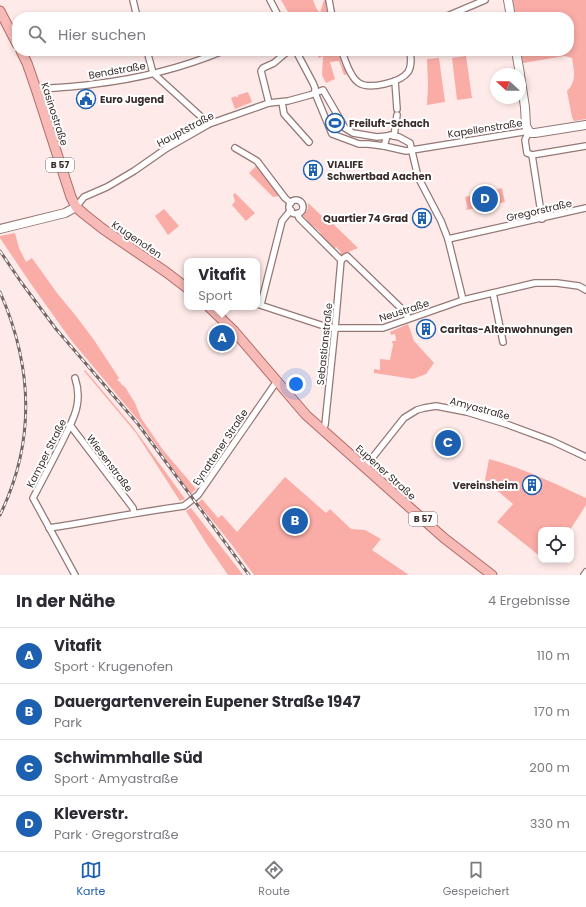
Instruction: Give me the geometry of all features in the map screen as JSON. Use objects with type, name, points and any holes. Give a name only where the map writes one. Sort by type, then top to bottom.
[{"type":"main road","points":[[508,0],[509,12]]},
{"type":"main road","points":[[0,11],[12,34]]},
{"type":"main road","name":"Kasinostraße","points":[[24,56],[36,89],[69,192],[76,207]]},
{"type":"main road","points":[[517,56],[519,68]]},
{"type":"main road","points":[[525,104],[526,126],[529,131]]},
{"type":"main road","name":"Kapellenstraße","points":[[529,131],[535,133],[586,125]]},
{"type":"main road","points":[[0,229],[65,213],[76,207]]},
{"type":"main road","name":"Krugenofen","points":[[76,207],[101,227],[184,286]]},
{"type":"main road","name":"B 57","points":[[212,310],[234,331],[306,415],[321,430]]},
{"type":"main road","name":"Eupener Straße","points":[[321,430],[365,467],[444,538],[492,575]]},
{"type":"street","points":[[132,0],[136,12]]},
{"type":"street","points":[[270,0],[277,12]]},
{"type":"street","points":[[330,0],[331,12]]},
{"type":"street","points":[[457,12],[485,0]]},
{"type":"street","points":[[148,56],[153,73],[209,124]]},
{"type":"street","name":"Bendstraße","points":[[36,89],[121,80],[202,60],[211,56]]},
{"type":"street","points":[[269,103],[261,71],[263,68],[274,63],[282,56]]},
{"type":"street","name":"Kapellenstraße","points":[[299,56],[313,83],[315,88],[314,93],[332,134],[359,144],[384,146],[406,151],[529,131]]},
{"type":"street","points":[[344,56],[355,80],[364,85],[372,86],[395,81],[408,73],[411,66],[410,56]]},
{"type":"street","points":[[394,136],[397,112],[395,81]]},
{"type":"street","points":[[314,93],[323,90],[345,128],[353,133],[377,137],[390,135],[399,137],[410,143],[418,178],[441,221],[448,239],[463,300]]},
{"type":"street","name":"Hauptstraße","points":[[76,207],[82,199],[107,187],[134,171],[167,148],[209,124],[269,103],[282,102],[314,93]]},
{"type":"street","points":[[282,102],[284,114],[309,142]]},
{"type":"street","points":[[529,131],[525,140],[527,153],[532,155],[586,146]]},
{"type":"street","points":[[384,146],[387,136]]},
{"type":"street","points":[[235,148],[257,160],[285,198],[291,203]]},
{"type":"street","points":[[532,155],[542,218]]},
{"type":"street","points":[[291,203],[296,200],[302,203],[303,209],[298,213]]},
{"type":"street","points":[[260,300],[282,221],[291,210],[291,203]]},
{"type":"street","name":"Gregorstraße","points":[[448,239],[586,208]]},
{"type":"street","points":[[291,210],[294,213],[298,213]]},
{"type":"street","points":[[298,213],[299,218],[341,260],[347,256],[405,312],[408,318]]},
{"type":"street","name":"Sebastianstraße","points":[[321,430],[325,425],[341,260]]},
{"type":"street","name":"Neustraße","points":[[260,304],[330,328],[383,328],[463,300],[535,283],[557,283],[579,286]]},
{"type":"street","points":[[579,286],[586,283]]},
{"type":"street","points":[[579,286],[586,290]]},
{"type":"street","points":[[493,293],[503,342]]},
{"type":"street","name":"Kamper Straße","points":[[75,378],[78,390],[78,405],[70,425],[33,498],[75,575]]},
{"type":"street","name":"Eynattener Straße","points":[[49,528],[184,506],[198,495],[277,381]]},
{"type":"street","name":"Amyastraße","points":[[365,467],[404,418],[417,410],[436,406],[467,412],[506,424],[552,441],[586,457]]},
{"type":"street","name":"Wiesenstraße","points":[[70,425],[133,508],[134,513]]},
{"type":"shaded area","points":[[281,0],[313,0],[319,12],[288,12]]},
{"type":"shaded area","points":[[324,0],[326,0],[327,12],[320,12]]},
{"type":"shaded area","points":[[513,0],[586,0],[586,119],[574,121],[567,91],[574,80],[572,58],[565,56],[574,56],[574,12],[515,12]]},
{"type":"shaded area","points":[[323,56],[339,56],[342,65],[348,74],[344,75],[339,61],[330,62],[335,79],[326,83],[322,75]]},
{"type":"shaded area","points":[[466,56],[472,98],[457,100],[452,58]]},
{"type":"shaded area","points":[[522,56],[565,56],[523,63]]},
{"type":"shaded area","points":[[439,58],[445,102],[427,105],[427,59]]},
{"type":"shaded area","points":[[248,92],[252,102],[235,109],[231,98],[236,96],[238,97],[238,95]]},
{"type":"shaded area","points":[[257,165],[279,196],[273,197],[249,173]]},
{"type":"shaded area","points":[[502,188],[505,202],[466,210],[467,207],[465,197]]},
{"type":"shaded area","points":[[235,193],[255,213],[246,221],[232,205],[235,201],[233,195]]},
{"type":"shaded area","points":[[308,203],[323,217],[325,216],[358,248],[338,256],[341,252],[336,247],[333,251],[318,236],[321,233],[313,226],[310,229],[304,223],[307,220],[303,216],[308,209]]},
{"type":"shaded area","points":[[164,209],[179,226],[168,235],[155,216]]},
{"type":"shaded area","points":[[15,233],[19,248],[26,262],[32,258],[94,340],[119,378],[117,380],[125,387],[135,403],[141,418],[163,450],[196,489],[191,494],[139,421],[71,340],[0,238],[0,236]]},
{"type":"shaded area","points":[[408,324],[414,341],[434,363],[426,374],[413,379],[374,373],[374,369],[380,370],[380,359],[390,360],[393,345],[392,341],[396,341],[395,334],[391,335],[390,332]]},
{"type":"shaded area","points":[[85,370],[133,427],[185,499],[180,501],[136,433],[84,371]]},
{"type":"shaded area","points":[[489,459],[526,471],[586,498],[586,505],[572,527],[538,527],[538,555],[497,522],[513,504],[485,480]]},
{"type":"shaded area","points":[[285,477],[326,513],[330,509],[351,529],[365,530],[381,539],[372,550],[409,575],[254,575],[198,503],[202,499],[218,518],[222,515],[237,532]]},
{"type":"shaded area","points":[[191,508],[243,575],[228,575],[186,511]]},
{"type":"railway","points":[[0,251],[56,329],[138,424],[249,575]]},
{"type":"railway","points":[[0,292],[11,320],[19,348],[24,376],[26,404],[25,432],[20,459],[12,487],[0,515]]},
{"type":"place","name":"Euro Jugend","points":[[86,99]]},
{"type":"place","name":"Freiluft-Schach","points":[[335,123]]},
{"type":"place","name":"VIALIFE Schwertbad Aachen","points":[[313,170]]},
{"type":"place","name":"Kleverstr.","points":[[485,199]]},
{"type":"place","name":"Quartier 74 Grad","points":[[422,218]]},
{"type":"place","name":"Caritas-Altenwohnungen","points":[[426,329]]},
{"type":"place","name":"Vitafit","points":[[222,338]]},
{"type":"place","name":"Schwimmhalle Süd","points":[[448,443]]},
{"type":"place","name":"Vereinsheim","points":[[532,485]]},
{"type":"place","name":"Dauergartenverein Eupener Straße 1947","points":[[295,521]]}]
